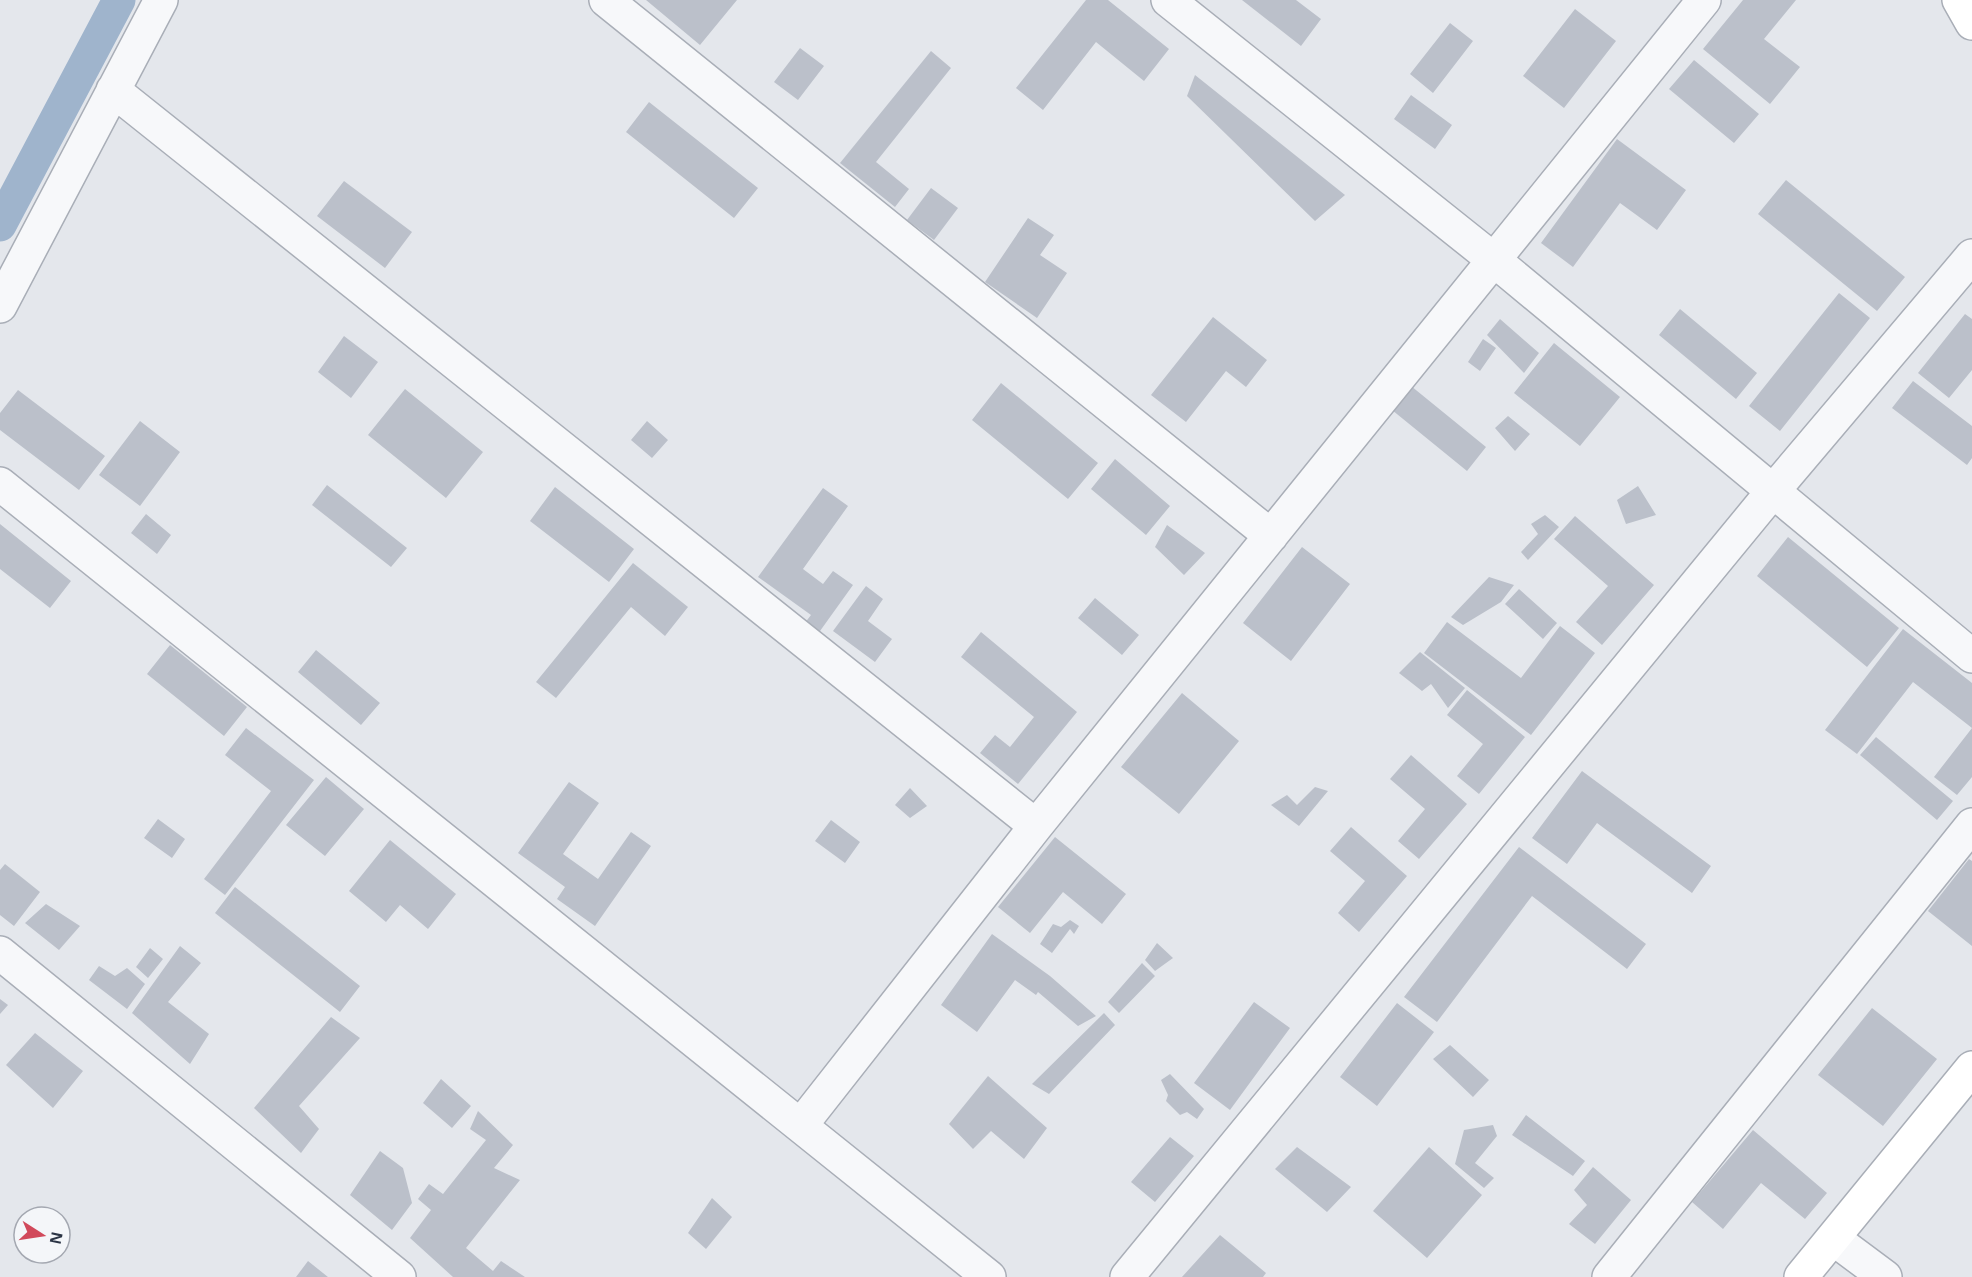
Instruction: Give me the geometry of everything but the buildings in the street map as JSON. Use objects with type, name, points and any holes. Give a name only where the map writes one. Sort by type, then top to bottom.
[{"type":"street","points":[[0,306],[161,0]]},
{"type":"street","points":[[606,0],[1270,536]]},
{"type":"street","points":[[1168,0],[1494,260],[1972,656]]},
{"type":"street","points":[[801,1125],[1036,826],[1704,0]]},
{"type":"street","points":[[1959,0],[1972,23]]},
{"type":"street","points":[[113,90],[1036,826]]},
{"type":"street","points":[[1127,1277],[1773,491],[1972,256]]},
{"type":"street","points":[[0,484],[988,1277]]},
{"type":"street","points":[[1609,1277],[1972,825]]},
{"type":"street","points":[[0,953],[399,1277]]},
{"type":"street","points":[[1800,1277],[1834,1239],[1972,1068]]},
{"type":"street","points":[[1834,1239],[1885,1277]]},
{"type":"waterway","points":[[0,225],[119,0]]}]
